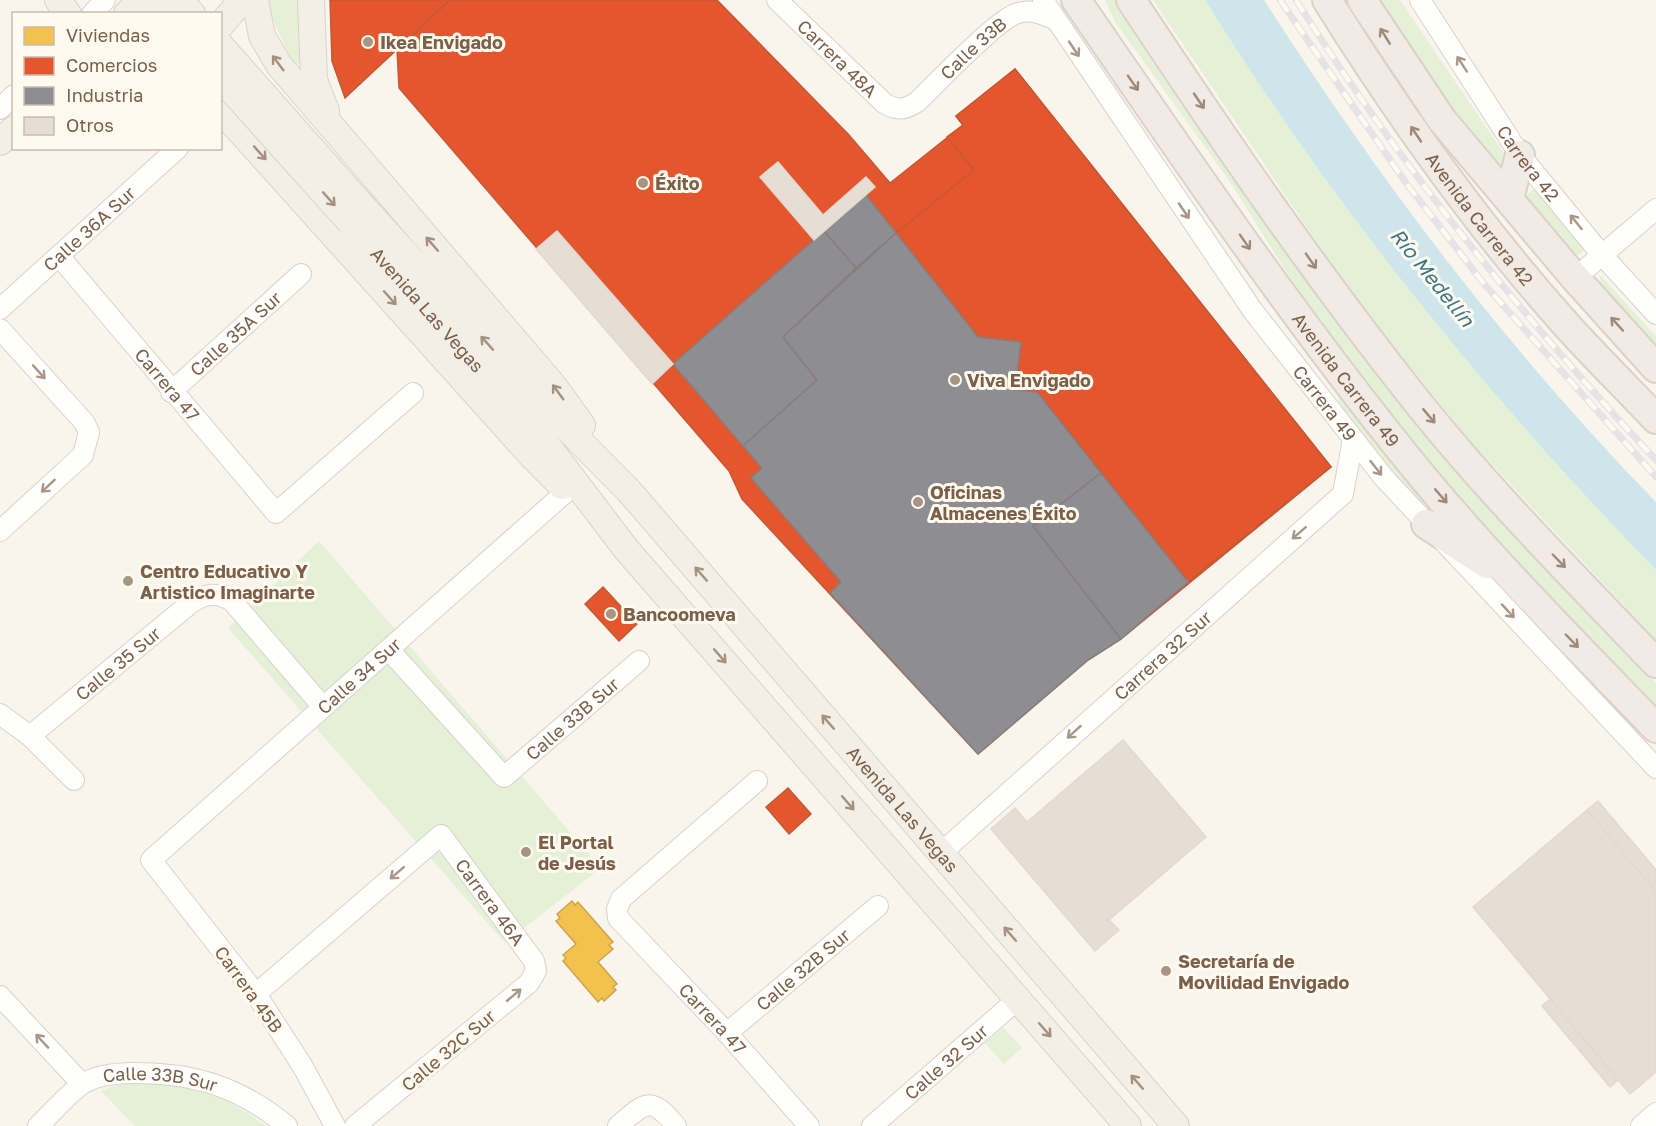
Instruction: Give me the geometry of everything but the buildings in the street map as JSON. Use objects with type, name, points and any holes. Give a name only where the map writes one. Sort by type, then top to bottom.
[{"type":"highway","name":"Avenida Carrera 49","points":[[1076,0],[1332,363],[1410,461],[1517,584],[1656,728]]},
{"type":"highway","points":[[1093,0],[1110,49]]},
{"type":"highway","points":[[1131,0],[1346,311],[1416,400],[1483,480],[1656,663]]},
{"type":"highway","name":"Avenida Carrera 42","points":[[1328,0],[1424,145],[1468,205],[1561,319],[1656,419]]},
{"type":"highway","name":"Avenida Carrera 42","points":[[1362,0],[1442,120],[1575,278],[1656,368]]},
{"type":"highway","points":[[1442,120],[1488,200],[1656,414]]},
{"type":"highway","points":[[1509,199],[1520,155]]},
{"type":"highway","points":[[1426,524],[1517,584]]},
{"type":"main road","points":[[129,12],[140,0]]},
{"type":"main road","points":[[152,0],[162,12]]},
{"type":"main road","points":[[180,0],[190,12]]},
{"type":"main road","points":[[222,24],[242,0]]},
{"type":"main road","name":"Avenida Las Vegas","points":[[255,0],[262,36],[269,52],[553,385],[629,491]]},
{"type":"main road","points":[[311,0],[314,80],[335,130]]},
{"type":"main road","name":"Avenida Las Vegas","points":[[222,47],[544,441],[626,549],[1128,1126]]},
{"type":"main road","name":"Avenida Las Vegas","points":[[222,79],[629,491],[1176,1126]]},
{"type":"main road","name":"Avenida Las Vegas","points":[[222,111],[531,455],[626,549]]},
{"type":"main road","points":[[0,142],[12,131]]},
{"type":"main road","points":[[300,197],[303,172],[309,163],[326,155],[352,151]]},
{"type":"street","points":[[94,12],[105,0]]},
{"type":"street","name":"Carrera 48A","points":[[777,0],[884,103],[892,108],[902,109]]},
{"type":"street","name":"Carrera 49","points":[[1043,0],[1253,311],[1353,439],[1426,524],[1656,768]]},
{"type":"street","name":"Carrera 42","points":[[1420,0],[1520,155],[1602,255],[1656,314]]},
{"type":"street","name":"Calle 33B","points":[[902,109],[917,102],[1005,19],[1026,11],[1038,12],[1054,19]]},
{"type":"street","points":[[0,109],[12,97]]},
{"type":"street","name":"Calle 36A Sur","points":[[0,309],[176,150]]},
{"type":"street","points":[[1575,278],[1656,209]]},
{"type":"street","name":"Carrera 47","points":[[59,256],[171,392],[276,513],[414,393]]},
{"type":"street","name":"Calle 35A Sur","points":[[171,392],[301,274]]},
{"type":"street","points":[[0,329],[84,422],[89,432],[88,444],[83,455],[0,531]]},
{"type":"street","name":"Carrera 32 Sur","points":[[941,853],[1343,494],[1353,439]]},
{"type":"street","name":"Calle 34 Sur","points":[[151,860],[567,491]]},
{"type":"street","name":"Calle 35 Sur","points":[[30,736],[192,602],[208,593],[221,595],[232,601],[324,707]]},
{"type":"street","name":"Calle 33B Sur","points":[[389,650],[504,777],[639,660]]},
{"type":"street","points":[[0,714],[30,736],[74,780]]},
{"type":"street","name":"Carrera 47","points":[[757,781],[621,899],[617,909],[618,918],[727,1033],[809,1126]]},
{"type":"street","name":"Carrera 46A","points":[[256,994],[441,834],[534,961],[536,971]]},
{"type":"street","name":"Carrera 45B","points":[[151,860],[256,994],[303,1067],[335,1126]]},
{"type":"street","name":"Calle 32B Sur","points":[[727,1033],[878,906]]},
{"type":"street","name":"Calle 32C Sur","points":[[356,1126],[529,983],[536,971]]},
{"type":"street","points":[[0,996],[82,1084]]},
{"type":"street","name":"Calle 32 Sur","points":[[872,1126],[1018,999]]},
{"type":"street","name":"Calle 33B Sur","points":[[38,1126],[82,1084],[105,1076],[128,1073],[189,1076],[252,1100],[287,1126]]},
{"type":"street","points":[[618,1126],[643,1105],[651,1104],[662,1110],[675,1126]]},
{"type":"street","points":[[1641,1126],[1656,1113]]},
{"type":"green space","points":[[267,0],[303,0],[304,59],[294,66],[266,4]]},
{"type":"green space","points":[[1105,0],[1116,0],[1224,163],[1320,298],[1401,404],[1497,518],[1656,683],[1656,708],[1486,528],[1390,416],[1313,314],[1228,179],[1115,22]]},
{"type":"green space","points":[[1153,0],[1205,0],[1306,152],[1415,297],[1532,436],[1656,570],[1656,640],[1471,442],[1356,300]]},
{"type":"green space","points":[[1380,0],[1400,0],[1507,158],[1504,178],[1438,90]]},
{"type":"green space","points":[[1536,187],[1587,248],[1575,258],[1523,198]]},
{"type":"green space","points":[[1599,274],[1656,336],[1656,354],[1603,294]]},
{"type":"green space","points":[[1339,395],[1448,528],[1377,458],[1338,412]]},
{"type":"green space","points":[[319,541],[601,868],[505,943],[228,628]]},
{"type":"green space","points":[[1003,1027],[1022,1048],[1004,1064],[985,1043]]},
{"type":"green space","points":[[152,1081],[183,1086],[212,1095],[240,1108],[266,1126],[135,1126],[101,1091],[123,1083]]},
{"type":"water","name":"Río Medellín","points":[[1205,0],[1264,0],[1353,133],[1447,261],[1548,384],[1656,502],[1656,570],[1532,436],[1415,297],[1306,152],[1254,77]]},
{"type":"railway","points":[[1280,0],[1406,183],[1485,285],[1656,477]]},
{"type":"railway","points":[[1296,0],[1377,122],[1465,239],[1558,351],[1656,460]]},
{"type":"place","name":"Ikea Envigado","points":[[368,42]]},
{"type":"place","name":"Éxito","points":[[643,183]]},
{"type":"place","name":"Viva Envigado","points":[[955,380]]},
{"type":"place","name":"Oficinas Almacenes Éxito","points":[[918,502]]},
{"type":"place","name":"Centro Educativo Y Artistico Imaginarte","points":[[128,581]]},
{"type":"place","name":"Bancoomeva","points":[[611,614]]},
{"type":"place","name":"El Portal de Jesús","points":[[526,852]]},
{"type":"place","name":"Secretaría de Movilidad Envigado","points":[[1166,971]]}]
